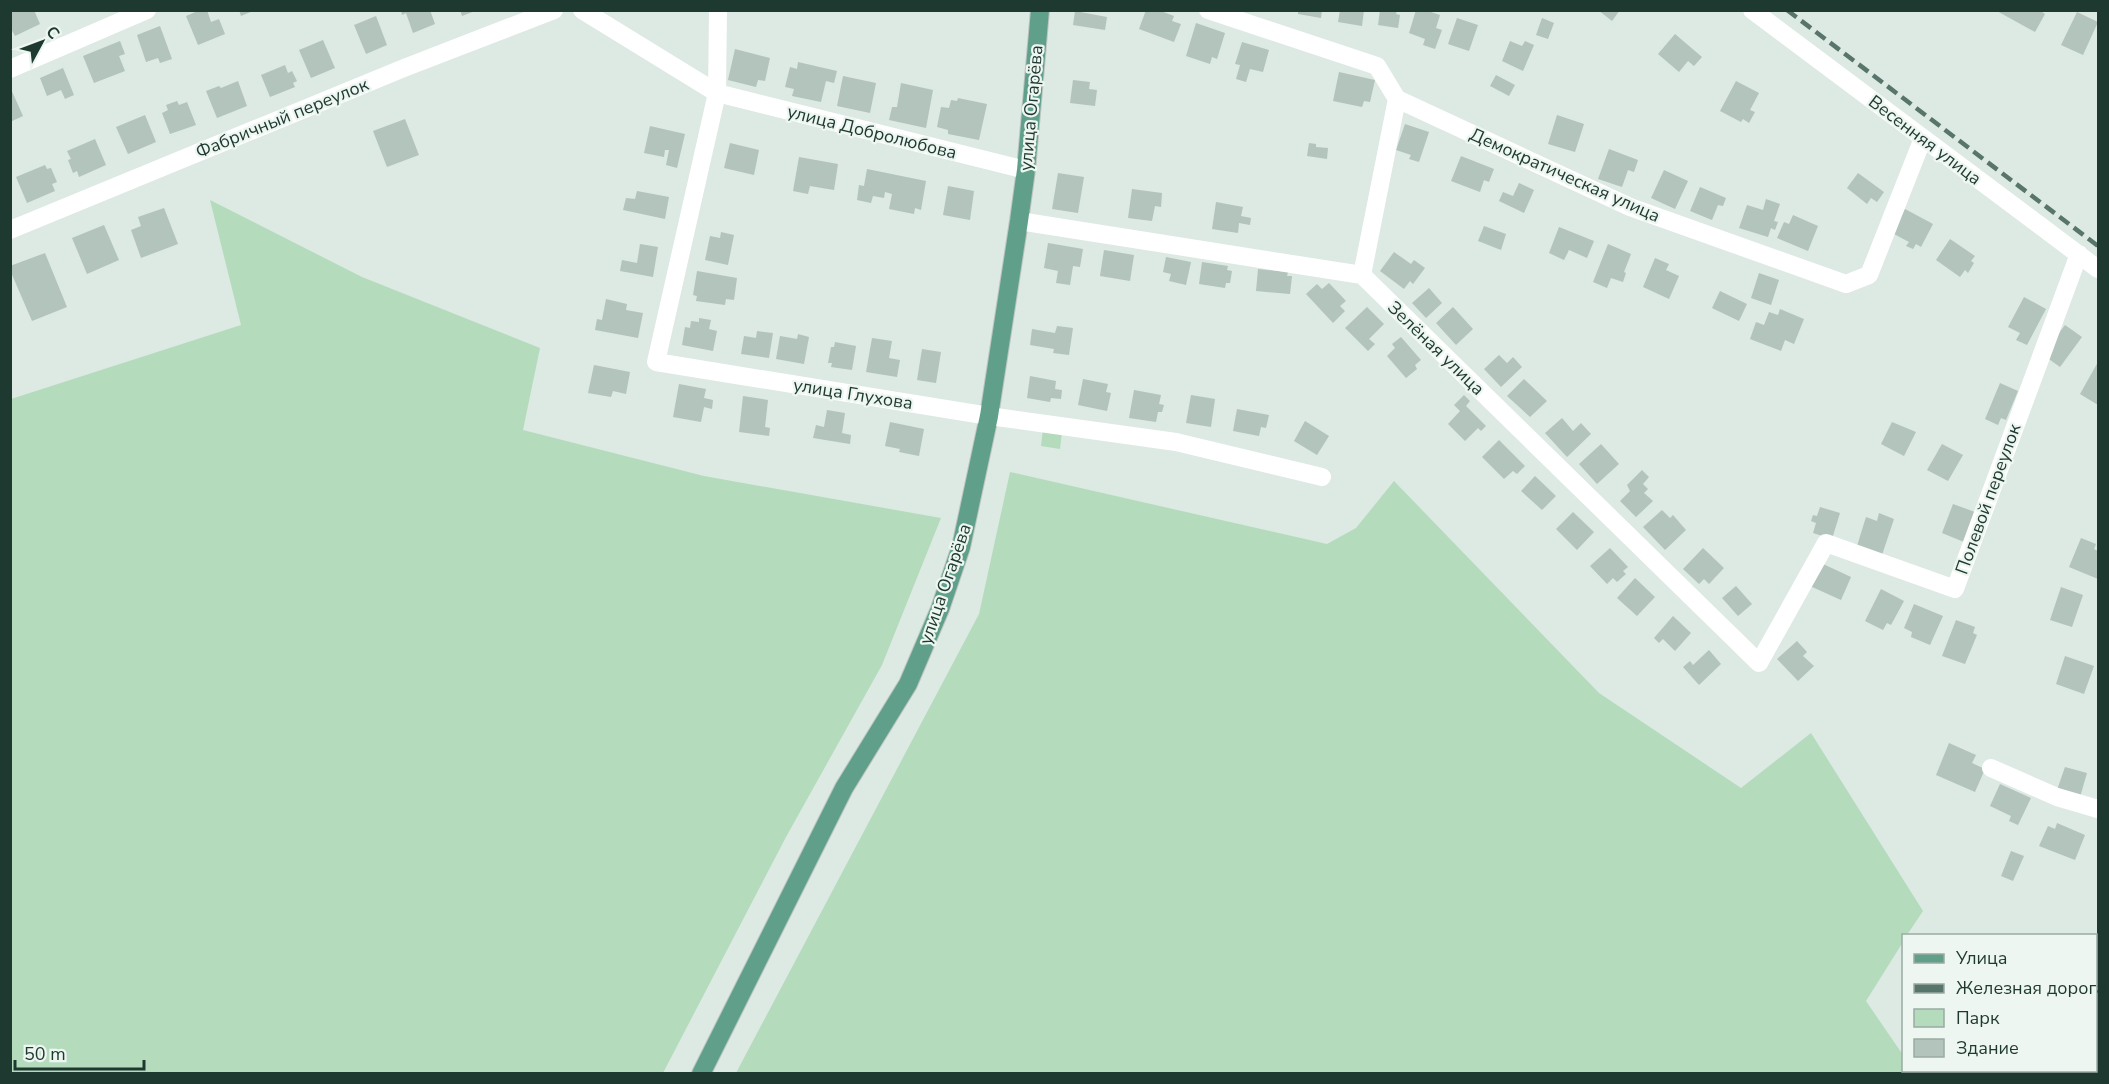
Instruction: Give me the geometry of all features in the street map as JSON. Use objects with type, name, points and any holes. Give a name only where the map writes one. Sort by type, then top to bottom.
[{"type":"main road","name":"улица Огарёва","points":[[701,1074],[844,788],[908,684],[940,609],[961,547],[989,416],[1019,221],[1026,170],[1040,10]]},
{"type":"street","points":[[10,69],[147,10]]},
{"type":"street","name":"Фабричный переулок","points":[[10,230],[405,68],[554,10]]},
{"type":"street","name":"улица Добролюбова","points":[[582,10],[717,93],[1026,170]]},
{"type":"street","points":[[717,93],[718,10]]},
{"type":"street","points":[[1019,221],[1362,275],[1397,99],[1377,66],[1208,10]]},
{"type":"street","name":"Весенняя улица","points":[[1752,10],[2098,269]]},
{"type":"street","name":"улица Глухова","points":[[717,93],[656,362],[989,416],[1176,442],[1322,477]]},
{"type":"street","name":"Демократическая улица","points":[[1397,99],[1630,207],[1846,284],[1869,275],[1923,138]]},
{"type":"street","name":"Полевой переулок","points":[[1759,663],[1826,543],[1955,589],[2079,254]]},
{"type":"street","name":"Зелёная улица","points":[[1362,275],[1759,663]]},
{"type":"street","points":[[1991,768],[2056,797],[2098,809]]},
{"type":"green space","points":[[210,200],[362,277],[540,348],[523,430],[704,476],[941,518],[882,665],[786,837],[663,1073],[11,1073],[11,399],[241,325]]},
{"type":"green space","points":[[1043,429],[1062,432],[1060,449],[1041,446]]},
{"type":"green space","points":[[1010,472],[1327,544],[1356,528],[1394,481],[1599,693],[1741,788],[1811,733],[1923,911],[1908,934],[1902,934],[1902,944],[1866,1001],[1902,1054],[1902,1072],[1916,1073],[736,1073],[979,614]]},
{"type":"building","points":[[10,10],[34,10],[40,24],[15,36],[10,27]]},
{"type":"building","points":[[200,10],[207,10],[211,22],[219,19],[225,34],[198,45],[186,16]]},
{"type":"building","points":[[239,10],[253,10],[253,11],[241,16]]},
{"type":"building","points":[[401,10],[430,10],[435,24],[413,33],[406,13],[402,15]]},
{"type":"building","points":[[460,10],[475,10],[475,11],[462,16]]},
{"type":"building","points":[[1146,10],[1158,10],[1174,16],[1172,21],[1181,24],[1174,42],[1139,29]]},
{"type":"building","points":[[1298,10],[1322,10],[1321,18],[1298,14]]},
{"type":"building","points":[[1340,10],[1364,10],[1362,26],[1338,22]]},
{"type":"building","points":[[1380,10],[1397,10],[1396,14],[1400,15],[1398,28],[1378,25]]},
{"type":"building","points":[[1416,10],[1425,10],[1440,15],[1436,28],[1442,30],[1435,49],[1423,45],[1425,39],[1409,33]]},
{"type":"building","points":[[1598,10],[1620,10],[1612,21]]},
{"type":"building","points":[[1995,10],[2039,10],[2045,14],[2035,32]]},
{"type":"building","points":[[1075,11],[1107,17],[1105,30],[1073,25]]},
{"type":"building","points":[[2077,12],[2098,22],[2083,55],[2061,45]]},
{"type":"building","points":[[376,16],[387,45],[366,54],[354,25]]},
{"type":"building","points":[[1457,18],[1478,25],[1469,51],[1448,44]]},
{"type":"building","points":[[1542,18],[1554,23],[1548,39],[1536,35]]},
{"type":"building","points":[[1196,23],[1225,33],[1217,59],[1212,57],[1210,64],[1186,56]]},
{"type":"building","points":[[160,26],[172,59],[160,63],[158,58],[146,62],[137,35]]},
{"type":"building","points":[[1675,34],[1702,57],[1694,66],[1688,61],[1679,72],[1658,54]]},
{"type":"building","points":[[323,40],[335,68],[311,78],[299,50]]},
{"type":"building","points":[[120,41],[125,54],[119,56],[125,71],[94,83],[83,56]]},
{"type":"building","points":[[1510,41],[1522,46],[1525,41],[1534,45],[1523,71],[1502,61]]},
{"type":"building","points":[[1242,42],[1269,50],[1263,72],[1250,69],[1246,82],[1236,79],[1240,65],[1235,64]]},
{"type":"building","points":[[735,49],[770,58],[765,81],[758,80],[756,87],[728,80]]},
{"type":"building","points":[[798,62],[837,71],[834,83],[826,81],[821,102],[792,96],[794,89],[785,87],[790,67],[797,69]]},
{"type":"building","points":[[285,65],[288,73],[292,71],[297,81],[293,83],[295,87],[270,97],[261,75]]},
{"type":"building","points":[[63,68],[74,95],[65,99],[61,90],[47,96],[40,78]]},
{"type":"building","points":[[1339,72],[1375,80],[1370,102],[1364,101],[1362,107],[1333,101]]},
{"type":"building","points":[[1496,75],[1515,85],[1509,96],[1490,86]]},
{"type":"building","points":[[843,76],[876,83],[870,113],[837,106]]},
{"type":"building","points":[[1073,80],[1090,82],[1089,89],[1097,90],[1095,106],[1070,103]]},
{"type":"building","points":[[238,81],[247,106],[217,118],[206,91]]},
{"type":"building","points":[[1736,81],[1759,93],[1750,110],[1755,112],[1749,123],[1743,119],[1741,122],[1720,111]]},
{"type":"building","points":[[901,83],[933,90],[926,128],[889,120],[892,107],[897,107]]},
{"type":"building","points":[[10,87],[23,116],[10,122]]},
{"type":"building","points":[[958,98],[987,104],[979,140],[948,134],[948,130],[937,127],[941,107],[949,108],[951,100],[957,101]]},
{"type":"building","points":[[177,101],[179,105],[187,102],[196,125],[170,134],[162,113],[168,110],[166,105]]},
{"type":"building","points":[[145,115],[156,142],[128,154],[116,127]]},
{"type":"building","points":[[1557,115],[1584,124],[1575,152],[1548,144]]},
{"type":"building","points":[[405,119],[419,155],[387,167],[373,131]]},
{"type":"building","points":[[1405,124],[1429,132],[1419,162],[1409,159],[1411,155],[1396,150]]},
{"type":"building","points":[[650,126],[685,134],[677,168],[666,165],[669,150],[665,150],[664,157],[644,153]]},
{"type":"building","points":[[95,139],[106,165],[79,177],[77,171],[73,173],[67,151]]},
{"type":"building","points":[[730,143],[759,150],[754,175],[724,168]]},
{"type":"building","points":[[1309,143],[1316,144],[1316,147],[1328,148],[1327,159],[1307,156]]},
{"type":"building","points":[[1609,149],[1638,160],[1634,172],[1628,170],[1622,187],[1598,179]]},
{"type":"building","points":[[1461,156],[1494,169],[1489,182],[1484,180],[1480,192],[1451,181]]},
{"type":"building","points":[[799,157],[838,164],[834,190],[810,186],[808,194],[793,191]]},
{"type":"building","points":[[45,165],[47,169],[51,168],[57,182],[52,184],[55,191],[27,203],[16,177]]},
{"type":"building","points":[[867,169],[926,181],[921,210],[915,208],[914,214],[889,209],[892,194],[885,192],[884,198],[873,196],[871,203],[857,200],[859,185],[864,186]]},
{"type":"building","points":[[1664,170],[1688,181],[1675,209],[1651,198]]},
{"type":"building","points":[[1058,173],[1084,177],[1078,213],[1052,209]]},
{"type":"building","points":[[1858,173],[1884,192],[1877,202],[1871,198],[1867,204],[1847,188]]},
{"type":"building","points":[[1519,183],[1534,190],[1524,213],[1499,201],[1503,192],[1513,196]]},
{"type":"building","points":[[948,186],[974,191],[970,220],[943,215]]},
{"type":"building","points":[[1700,187],[1726,198],[1723,206],[1718,205],[1712,220],[1690,211]]},
{"type":"building","points":[[1132,189],[1162,193],[1161,207],[1155,206],[1152,221],[1128,218]]},
{"type":"building","points":[[637,191],[669,197],[665,219],[623,210],[626,198],[635,199]]},
{"type":"building","points":[[1766,199],[1780,204],[1774,221],[1778,222],[1775,230],[1771,228],[1768,237],[1739,228],[1747,205],[1763,210]]},
{"type":"building","points":[[1216,202],[1243,207],[1241,216],[1251,218],[1250,225],[1239,223],[1238,233],[1212,229]]},
{"type":"building","points":[[164,208],[178,244],[141,258],[131,230],[141,226],[138,217]]},
{"type":"building","points":[[1905,209],[1933,224],[1921,247],[1916,244],[1913,249],[1906,246],[1909,242],[1892,233]]},
{"type":"building","points":[[1793,215],[1818,226],[1808,251],[1777,238],[1784,222],[1789,224]]},
{"type":"building","points":[[104,225],[119,260],[87,274],[72,238]]},
{"type":"building","points":[[1484,226],[1506,234],[1501,250],[1478,241]]},
{"type":"building","points":[[1559,227],[1594,241],[1587,258],[1569,250],[1564,260],[1549,253]]},
{"type":"building","points":[[721,232],[734,235],[728,265],[705,260],[710,236],[720,238]]},
{"type":"building","points":[[1950,239],[1975,256],[1968,273],[1965,270],[1960,277],[1936,260]]},
{"type":"building","points":[[1048,243],[1083,249],[1080,267],[1073,266],[1070,285],[1056,283],[1058,271],[1044,268]]},
{"type":"building","points":[[640,244],[658,247],[653,277],[620,271],[622,260],[637,263]]},
{"type":"building","points":[[1608,244],[1631,254],[1623,282],[1611,278],[1607,288],[1593,282]]},
{"type":"building","points":[[1104,250],[1134,255],[1130,281],[1100,276]]},
{"type":"building","points":[[1394,252],[1411,264],[1414,260],[1425,268],[1413,284],[1410,281],[1404,289],[1380,271]]},
{"type":"building","points":[[45,253],[67,307],[32,321],[10,266]]},
{"type":"building","points":[[1166,257],[1191,262],[1186,285],[1169,281],[1171,274],[1163,272]]},
{"type":"building","points":[[1655,258],[1669,264],[1666,270],[1679,276],[1669,299],[1643,287]]},
{"type":"building","points":[[1202,262],[1228,266],[1227,270],[1232,271],[1230,283],[1226,283],[1225,288],[1199,284]]},
{"type":"building","points":[[1258,269],[1288,272],[1287,276],[1292,276],[1290,294],[1256,291]]},
{"type":"building","points":[[697,271],[737,278],[734,300],[726,299],[725,305],[696,301],[697,296],[693,295]]},
{"type":"building","points":[[1759,273],[1779,280],[1771,305],[1751,298]]},
{"type":"building","points":[[1329,283],[1346,301],[1340,306],[1345,311],[1333,323],[1306,294],[1317,284],[1322,289]]},
{"type":"building","points":[[1429,288],[1442,303],[1426,318],[1412,303]]},
{"type":"building","points":[[1720,291],[1747,304],[1739,321],[1712,308]]},
{"type":"building","points":[[2024,297],[2046,309],[2027,345],[2016,340],[2020,333],[2008,327]]},
{"type":"building","points":[[606,299],[627,304],[626,310],[643,313],[638,338],[595,330],[597,319],[602,320]]},
{"type":"building","points":[[1367,307],[1384,324],[1369,339],[1375,344],[1368,351],[1345,328]]},
{"type":"building","points":[[1453,307],[1473,329],[1456,345],[1436,323]]},
{"type":"building","points":[[1780,309],[1804,319],[1794,344],[1785,340],[1781,351],[1750,339],[1756,322],[1764,325],[1769,312],[1778,315]]},
{"type":"building","points":[[699,318],[711,320],[709,329],[717,331],[713,351],[682,345],[685,327],[690,328],[691,321],[699,322]]},
{"type":"building","points":[[2065,325],[2082,337],[2060,367],[2046,357],[2047,349]]},
{"type":"building","points":[[1057,326],[1073,328],[1069,355],[1053,353],[1054,349],[1030,345],[1032,329],[1055,333]]},
{"type":"building","points":[[757,331],[773,333],[769,358],[741,354],[744,336],[756,338]]},
{"type":"building","points":[[798,334],[809,337],[804,364],[776,359],[780,336],[797,339]]},
{"type":"building","points":[[1401,337],[1421,360],[1415,365],[1417,369],[1406,378],[1387,356],[1395,348],[1392,344]]},
{"type":"building","points":[[872,338],[892,341],[889,358],[900,360],[897,377],[866,372]]},
{"type":"building","points":[[835,342],[856,346],[852,370],[831,367],[832,363],[828,363],[831,347],[834,347]]},
{"type":"building","points":[[922,349],[941,352],[936,383],[917,380]]},
{"type":"building","points":[[1499,355],[1507,363],[1513,357],[1522,367],[1501,387],[1484,369]]},
{"type":"building","points":[[2098,362],[2098,405],[2080,394]]},
{"type":"building","points":[[594,365],[630,372],[626,394],[613,391],[611,397],[588,393]]},
{"type":"building","points":[[1030,376],[1056,381],[1055,389],[1062,390],[1061,399],[1051,398],[1050,402],[1027,398]]},
{"type":"building","points":[[1083,379],[1108,384],[1106,392],[1111,393],[1107,411],[1078,405]]},
{"type":"building","points":[[1524,379],[1547,401],[1530,417],[1507,396]]},
{"type":"building","points":[[2000,383],[2018,391],[2006,420],[2001,418],[1998,425],[1985,419]]},
{"type":"building","points":[[679,384],[706,389],[704,398],[713,400],[712,409],[704,407],[701,422],[673,417]]},
{"type":"building","points":[[1134,390],[1161,395],[1159,404],[1164,405],[1162,412],[1158,412],[1156,422],[1129,418]]},
{"type":"building","points":[[1191,395],[1215,399],[1211,427],[1186,423]]},
{"type":"building","points":[[1464,395],[1470,401],[1466,406],[1486,426],[1481,431],[1478,428],[1465,441],[1448,424],[1460,411],[1454,405]]},
{"type":"building","points":[[743,396],[768,400],[765,427],[770,428],[769,436],[739,432]]},
{"type":"building","points":[[1237,409],[1269,415],[1266,428],[1261,427],[1259,436],[1233,431]]},
{"type":"building","points":[[827,410],[845,413],[842,433],[851,435],[850,444],[813,438],[816,425],[824,427]]},
{"type":"building","points":[[1562,418],[1573,431],[1581,423],[1591,434],[1567,457],[1545,433]]},
{"type":"building","points":[[1305,421],[1329,436],[1317,455],[1294,441]]},
{"type":"building","points":[[890,422],[924,429],[919,456],[899,452],[900,449],[885,446]]},
{"type":"building","points":[[1892,422],[1916,432],[1904,456],[1881,444]]},
{"type":"building","points":[[1499,440],[1525,466],[1517,474],[1513,471],[1504,479],[1482,457]]},
{"type":"building","points":[[1601,444],[1619,464],[1597,484],[1579,464]]},
{"type":"building","points":[[1942,444],[1963,455],[1948,481],[1927,470]]},
{"type":"building","points":[[1642,470],[1649,477],[1643,484],[1648,489],[1644,493],[1653,501],[1636,517],[1620,501],[1630,491],[1627,485]]},
{"type":"building","points":[[1535,476],[1556,496],[1542,510],[1521,491]]},
{"type":"building","points":[[1953,504],[1975,512],[1964,542],[1942,533]]},
{"type":"building","points":[[1820,507],[1840,513],[1832,539],[1813,533],[1816,523],[1811,521],[1813,515],[1817,516]]},
{"type":"building","points":[[1662,510],[1670,518],[1673,515],[1686,530],[1665,550],[1643,527]]},
{"type":"building","points":[[1573,512],[1594,532],[1577,550],[1556,529]]},
{"type":"building","points":[[1879,513],[1894,519],[1882,555],[1857,546],[1866,517],[1877,521]]},
{"type":"building","points":[[2081,538],[2096,544],[2094,549],[2098,551],[2098,579],[2069,567]]},
{"type":"building","points":[[1610,548],[1628,567],[1623,571],[1626,574],[1617,582],[1613,578],[1607,584],[1590,566]]},
{"type":"building","points":[[1703,548],[1724,568],[1709,584],[1704,579],[1699,584],[1683,569]]},
{"type":"building","points":[[1821,563],[1851,577],[1841,600],[1810,586]]},
{"type":"building","points":[[1635,578],[1655,597],[1637,616],[1617,598]]},
{"type":"building","points":[[1736,586],[1752,604],[1738,616],[1722,598]]},
{"type":"building","points":[[2061,587],[2083,595],[2072,627],[2050,620]]},
{"type":"building","points":[[1881,589],[1904,601],[1891,625],[1887,623],[1883,630],[1865,621]]},
{"type":"building","points":[[1914,604],[1943,616],[1930,645],[1911,637],[1912,632],[1904,628]]},
{"type":"building","points":[[1673,616],[1691,633],[1675,651],[1663,639],[1659,643],[1654,638]]},
{"type":"building","points":[[1956,620],[1975,627],[1973,633],[1977,635],[1965,664],[1942,656]]},
{"type":"building","points":[[1797,641],[1807,652],[1803,656],[1814,666],[1798,681],[1777,659]]},
{"type":"building","points":[[1709,650],[1721,664],[1699,685],[1683,667],[1690,661],[1693,665]]},
{"type":"building","points":[[2065,656],[2094,666],[2084,694],[2056,684]]},
{"type":"building","points":[[1949,743],[1976,755],[1972,763],[1985,769],[1975,792],[1936,775]]},
{"type":"building","points":[[2065,767],[2087,773],[2080,797],[2057,790]]},
{"type":"building","points":[[2000,784],[2031,798],[2018,825],[2009,821],[2011,816],[1990,806]]},
{"type":"building","points":[[2057,823],[2085,835],[2075,860],[2039,846],[2048,826],[2055,829]]},
{"type":"building","points":[[2011,851],[2024,856],[2013,881],[2001,876]]},
{"type":"railway","points":[[1787,10],[2098,246]]}]
